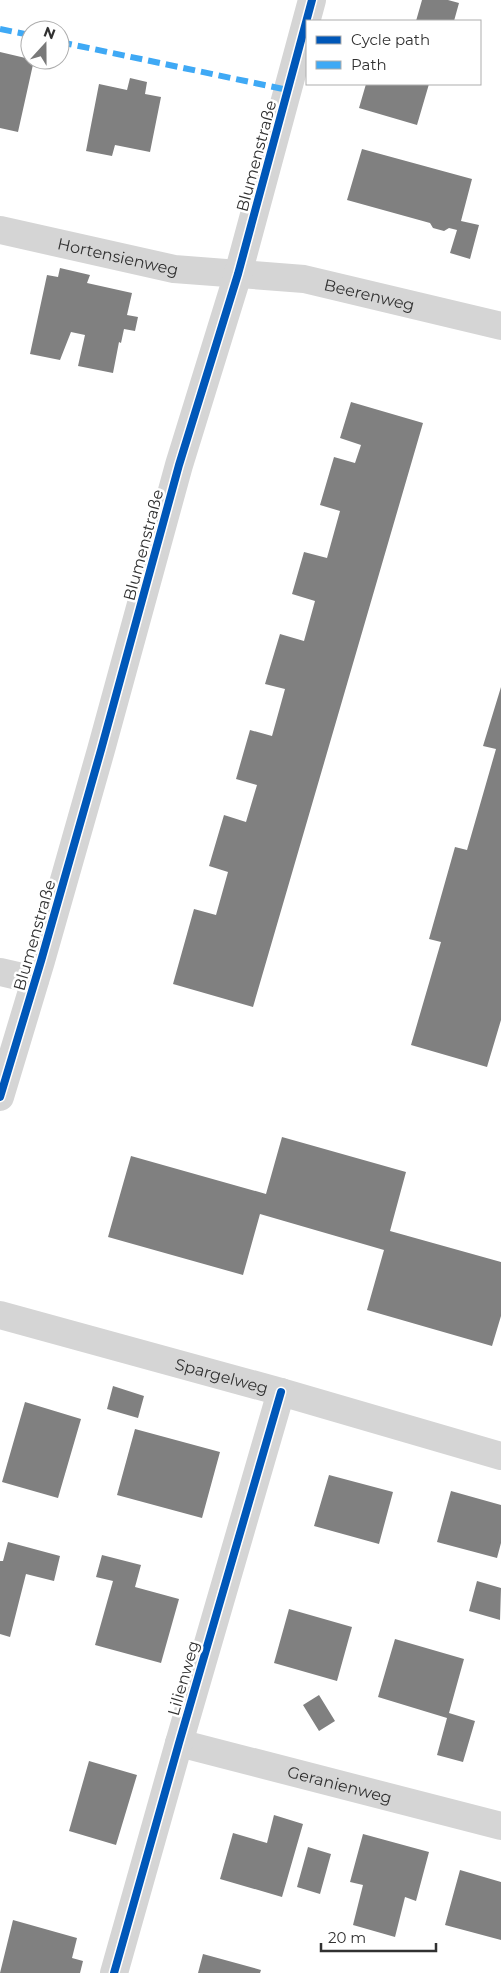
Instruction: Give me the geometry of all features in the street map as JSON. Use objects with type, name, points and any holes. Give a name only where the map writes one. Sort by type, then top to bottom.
[{"type":"street","name":"Blumenstraße","points":[[307,20],[312,0]]},
{"type":"street","name":"Blumenstraße","points":[[0,1097],[36,980],[179,465],[238,274],[306,22]]},
{"type":"street","name":"Hortensienweg","points":[[0,230],[174,269],[238,274]]},
{"type":"street","name":"Beerenweg","points":[[238,274],[304,279],[501,326]]},
{"type":"street","points":[[0,972],[36,980]]},
{"type":"street","name":"Spargelweg","points":[[0,1314],[282,1392],[501,1456]]},
{"type":"street","name":"Lilienweg","points":[[114,1973],[282,1392]]},
{"type":"street","name":"Geranienweg","points":[[179,1743],[501,1826]]},
{"type":"building","points":[[422,0],[448,0],[459,3],[454,20],[416,20]]},
{"type":"building","points":[[0,52],[20,57],[20,70],[32,70],[18,132],[0,128]]},
{"type":"building","points":[[130,78],[147,82],[145,94],[161,97],[150,152],[115,145],[112,156],[86,151],[99,84],[127,90]]},
{"type":"building","points":[[366,85],[429,85],[417,125],[359,108]]},
{"type":"building","points":[[362,149],[472,179],[461,221],[479,225],[470,259],[450,253],[457,230],[449,228],[444,231],[433,228],[430,223],[347,200]]},
{"type":"building","points":[[60,268],[90,275],[87,283],[132,293],[127,315],[138,317],[135,331],[124,329],[121,343],[119,342],[113,373],[78,366],[85,335],[71,332],[60,360],[30,354],[47,275],[58,277]]},
{"type":"building","points":[[351,402],[423,423],[253,1007],[173,984],[194,909],[216,915],[228,872],[209,866],[224,815],[246,822],[257,785],[236,779],[250,730],[272,736],[285,689],[265,684],[280,634],[304,641],[315,601],[292,594],[304,552],[327,558],[340,511],[320,505],[334,457],[355,463],[361,445],[340,438]]},
{"type":"building","points":[[501,687],[501,1020],[487,1067],[411,1045],[441,942],[429,939],[455,847],[467,850],[496,749],[483,746]]},
{"type":"building","points":[[282,1137],[406,1172],[390,1231],[501,1262],[501,1316],[492,1346],[367,1310],[384,1250],[260,1214],[243,1275],[108,1237],[131,1156],[266,1194]]},
{"type":"building","points":[[113,1386],[144,1396],[138,1418],[107,1409]]},
{"type":"building","points":[[25,1402],[81,1419],[58,1498],[2,1482]]},
{"type":"building","points":[[135,1429],[220,1452],[202,1518],[117,1495]]},
{"type":"building","points":[[329,1475],[393,1492],[379,1544],[314,1526]]},
{"type":"building","points":[[451,1491],[501,1505],[501,1543],[497,1558],[437,1542]]},
{"type":"building","points":[[8,1542],[60,1556],[54,1581],[26,1574],[10,1637],[0,1634],[0,1561],[3,1561]]},
{"type":"building","points":[[102,1555],[141,1565],[135,1587],[179,1599],[161,1663],[95,1645],[113,1581],[96,1577]]},
{"type":"building","points":[[477,1581],[501,1588],[500,1620],[469,1611]]},
{"type":"building","points":[[289,1609],[352,1627],[337,1681],[274,1663]]},
{"type":"building","points":[[395,1639],[464,1659],[449,1713],[475,1721],[463,1762],[437,1755],[447,1718],[378,1697]]},
{"type":"building","points":[[319,1695],[335,1721],[319,1731],[303,1705]]},
{"type":"building","points":[[89,1761],[137,1775],[116,1845],[69,1831]]},
{"type":"building","points":[[274,1815],[303,1824],[282,1897],[220,1879],[233,1833],[267,1843]]},
{"type":"building","points":[[363,1834],[429,1852],[416,1901],[405,1897],[395,1937],[353,1925],[363,1885],[350,1882]]},
{"type":"building","points":[[308,1847],[331,1854],[320,1894],[297,1887]]},
{"type":"building","points":[[460,1870],[501,1882],[501,1940],[445,1925]]},
{"type":"building","points":[[13,1920],[77,1938],[72,1958],[83,1961],[80,1973],[0,1973]]},
{"type":"building","points":[[203,1954],[261,1970],[260,1973],[198,1973]]},
{"type":"marked path","points":[[0,29],[20,33]]},
{"type":"marked path","points":[[70,44],[288,90]]},
{"type":"cycle path","points":[[307,20],[312,0]]},
{"type":"cycle path","points":[[0,1097],[101,750],[179,465],[238,274],[306,22]]},
{"type":"cycle path","points":[[114,1973],[281,1392]]}]
